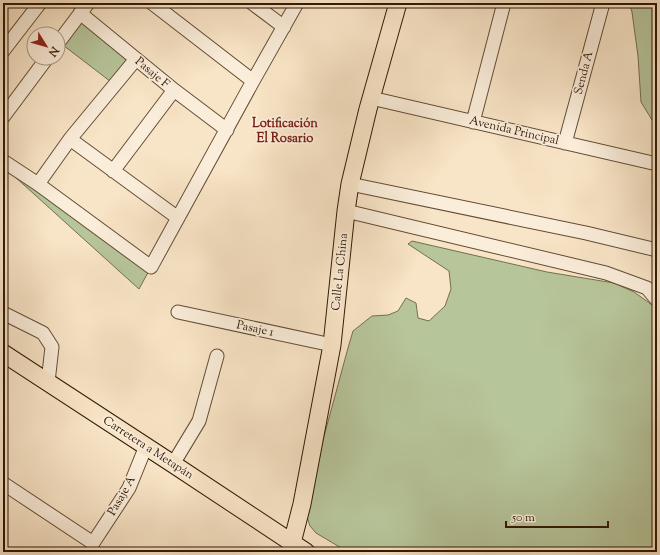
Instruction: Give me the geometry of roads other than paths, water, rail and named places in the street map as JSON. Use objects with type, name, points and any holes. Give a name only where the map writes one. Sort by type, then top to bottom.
[{"type":"main road","name":"Calle La China","points":[[296,549],[302,504],[332,345],[350,184],[371,98],[398,3]]},
{"type":"main road","name":"Carretera a Metapán","points":[[3,354],[146,446],[296,549]]},
{"type":"street","points":[[152,3],[253,82]]},
{"type":"street","points":[[252,3],[284,27]]},
{"type":"street","points":[[3,161],[38,184],[151,268],[297,3]]},
{"type":"street","points":[[473,122],[504,3]]},
{"type":"street","name":"Senda A","points":[[565,143],[603,3]]},
{"type":"street","points":[[3,51],[35,5]]},
{"type":"street","points":[[66,32],[84,8]]},
{"type":"street","name":"Pasaje F","points":[[84,8],[136,59],[227,130]]},
{"type":"street","points":[[38,184],[70,139],[136,59]]},
{"type":"street","points":[[3,117],[41,66]]},
{"type":"street","points":[[113,171],[174,90]]},
{"type":"street","name":"Avenida Principal","points":[[371,98],[657,164]]},
{"type":"street","points":[[70,139],[178,218]]},
{"type":"street","points":[[350,184],[586,233],[657,250]]},
{"type":"street","points":[[346,211],[606,273],[648,288],[657,300]]},
{"type":"street","name":"Pasaje 1","points":[[178,312],[332,345]]},
{"type":"street","points":[[3,313],[43,333],[52,347],[48,382]]},
{"type":"street","points":[[173,464],[199,421],[217,356]]},
{"type":"street","name":"Pasaje A","points":[[4,484],[93,543],[129,488],[146,446]]},
{"type":"district","name":"Lotificación El Rosario","points":[[285,132]]}]
